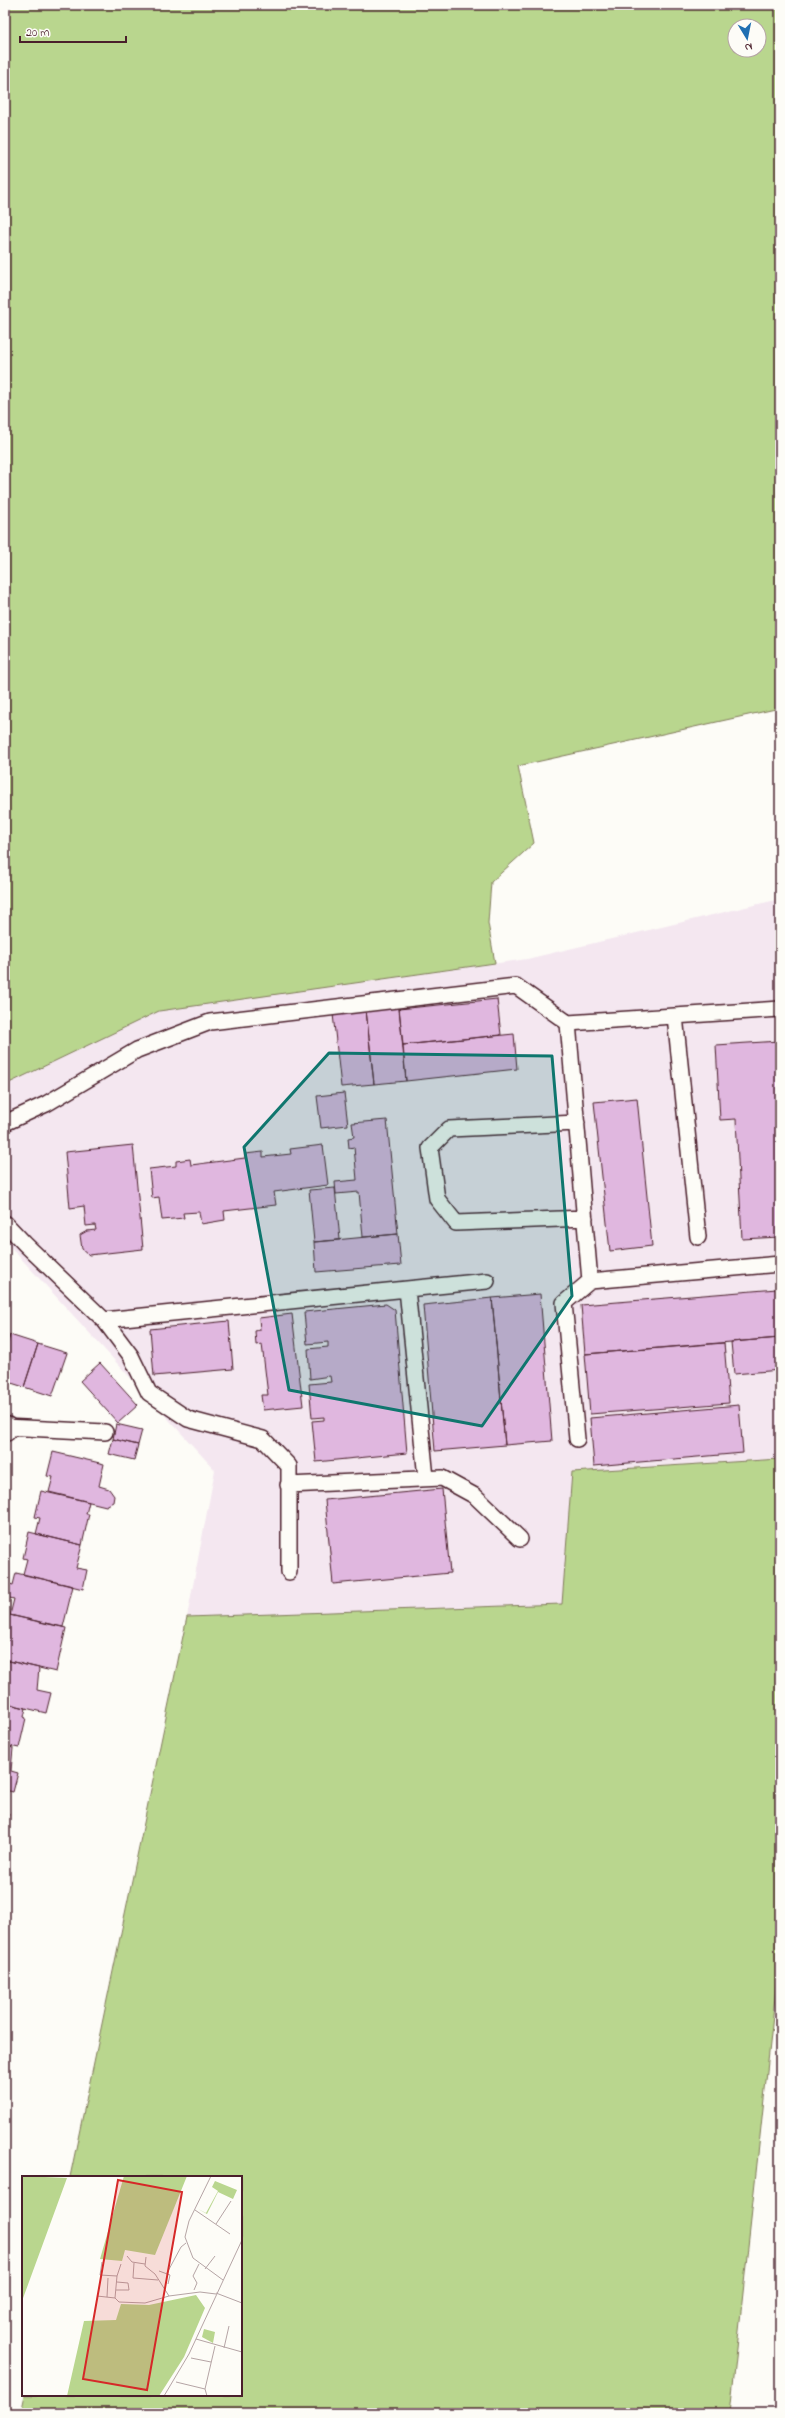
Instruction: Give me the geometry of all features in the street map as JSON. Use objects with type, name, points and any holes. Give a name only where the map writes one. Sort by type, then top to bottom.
[{"type":"lane","points":[[5,1123],[46,1104],[137,1050],[210,1022],[516,986],[568,1023],[780,1009]]},
{"type":"lane","points":[[675,1016],[698,1237]]},
{"type":"lane","points":[[568,1023],[590,1281]]},
{"type":"lane","points":[[577,1123],[449,1129],[430,1148],[437,1199],[456,1223],[585,1218]]},
{"type":"lane","points":[[5,1223],[104,1320],[130,1356],[149,1393],[188,1419],[263,1439],[289,1466],[289,1572]]},
{"type":"lane","points":[[577,1439],[564,1303],[590,1281],[780,1264]]},
{"type":"lane","points":[[104,1320],[487,1281]]},
{"type":"lane","points":[[407,1289],[426,1478]]},
{"type":"lane","points":[[5,1428],[105,1432]]},
{"type":"lane","points":[[288,1485],[442,1478],[475,1496],[520,1539]]},
{"type":"highlighted area","points":[[329,1053],[552,1056],[572,1296],[482,1426],[289,1390],[244,1147]]},
{"type":"shaded area","points":[[780,899],[780,1459],[572,1472],[562,1604],[187,1617],[215,1470],[5,1241],[5,1085],[159,1011],[527,959]]},
{"type":"green space","points":[[5,5],[780,5],[780,708],[518,766],[534,843],[491,882],[488,923],[495,963],[159,1011],[5,1085]]},
{"type":"green space","points":[[780,1459],[780,1951],[730,2413],[21,2413],[25,2396],[242,2396],[242,2176],[70,2176],[187,1617],[562,1604],[572,1472]]},
{"type":"building","points":[[497,999],[501,1035],[403,1045],[399,1009]]},
{"type":"building","points":[[399,1007],[406,1081],[374,1084],[366,1010]]},
{"type":"building","points":[[366,1010],[374,1084],[341,1087],[333,1014]]},
{"type":"building","points":[[514,1034],[517,1069],[406,1081],[403,1045]]},
{"type":"building","points":[[780,1041],[780,1237],[742,1239],[736,1119],[720,1120],[716,1045]]},
{"type":"building","points":[[344,1093],[348,1125],[321,1128],[317,1096]]},
{"type":"building","points":[[637,1098],[652,1246],[610,1251],[594,1102]]},
{"type":"building","points":[[387,1120],[398,1234],[363,1237],[359,1192],[336,1194],[335,1182],[357,1180],[354,1147],[349,1148],[348,1138],[354,1137],[352,1123]]},
{"type":"building","points":[[133,1145],[143,1249],[89,1255],[82,1249],[80,1235],[87,1231],[96,1230],[95,1225],[86,1226],[84,1206],[70,1208],[65,1152]]},
{"type":"building","points":[[323,1145],[328,1185],[274,1192],[276,1205],[224,1211],[225,1220],[201,1224],[199,1212],[183,1213],[184,1218],[162,1220],[159,1197],[152,1198],[149,1169],[176,1166],[176,1161],[190,1159],[191,1165],[245,1158],[245,1154],[263,1152],[263,1157],[291,1154],[290,1149]]},
{"type":"building","points":[[335,1188],[340,1240],[314,1242],[309,1190]]},
{"type":"building","points":[[398,1234],[401,1265],[316,1272],[314,1242]]},
{"type":"building","points":[[777,1289],[780,1338],[585,1354],[581,1305]]},
{"type":"building","points":[[540,1294],[552,1441],[505,1445],[492,1298]]},
{"type":"building","points":[[492,1298],[505,1445],[435,1451],[423,1305]]},
{"type":"building","points":[[386,1304],[395,1310],[407,1453],[316,1462],[312,1421],[324,1420],[324,1417],[312,1418],[309,1384],[331,1382],[330,1376],[310,1379],[308,1349],[328,1347],[328,1342],[307,1344],[304,1312]]},
{"type":"building","points":[[292,1314],[303,1406],[263,1410],[261,1395],[268,1395],[262,1344],[256,1345],[255,1331],[260,1330],[259,1318]]},
{"type":"building","points":[[229,1321],[233,1369],[154,1376],[150,1329]]},
{"type":"building","points":[[5,1333],[10,1335],[5,1351]]},
{"type":"building","points":[[10,1335],[38,1344],[24,1387],[5,1381],[5,1351]]},
{"type":"building","points":[[780,1338],[780,1370],[734,1374],[731,1342]]},
{"type":"building","points":[[724,1343],[729,1403],[590,1414],[585,1354]]},
{"type":"building","points":[[38,1344],[67,1353],[52,1396],[24,1387]]},
{"type":"building","points":[[100,1363],[138,1405],[118,1423],[80,1381]]},
{"type":"building","points":[[739,1405],[743,1453],[594,1466],[590,1418]]},
{"type":"building","points":[[116,1424],[142,1430],[138,1445],[113,1439]]},
{"type":"building","points":[[113,1439],[138,1445],[134,1460],[109,1454]]},
{"type":"building","points":[[53,1452],[104,1464],[99,1486],[109,1489],[114,1496],[113,1502],[106,1506],[49,1492],[53,1477],[47,1476]]},
{"type":"building","points":[[442,1489],[450,1573],[333,1584],[325,1500]]},
{"type":"building","points":[[41,1491],[89,1502],[86,1514],[89,1514],[82,1545],[36,1534],[40,1518],[35,1517]]},
{"type":"building","points":[[29,1532],[82,1545],[76,1568],[87,1570],[83,1589],[23,1574],[27,1559],[23,1558]]},
{"type":"building","points":[[16,1573],[73,1586],[63,1627],[10,1615],[14,1599],[5,1597],[5,1589],[7,1583],[13,1585]]},
{"type":"building","points":[[5,1614],[66,1628],[56,1672],[5,1660]]},
{"type":"building","points":[[5,1660],[39,1668],[37,1690],[51,1693],[46,1713],[5,1703]]},
{"type":"building","points":[[5,1703],[26,1708],[24,1717],[26,1718],[19,1748],[5,1745]]},
{"type":"building","points":[[5,1746],[13,1748],[11,1771],[18,1773],[13,1792],[5,1790]]},
{"type":"building","points":[[5,1813],[9,1814],[5,1829]]}]
